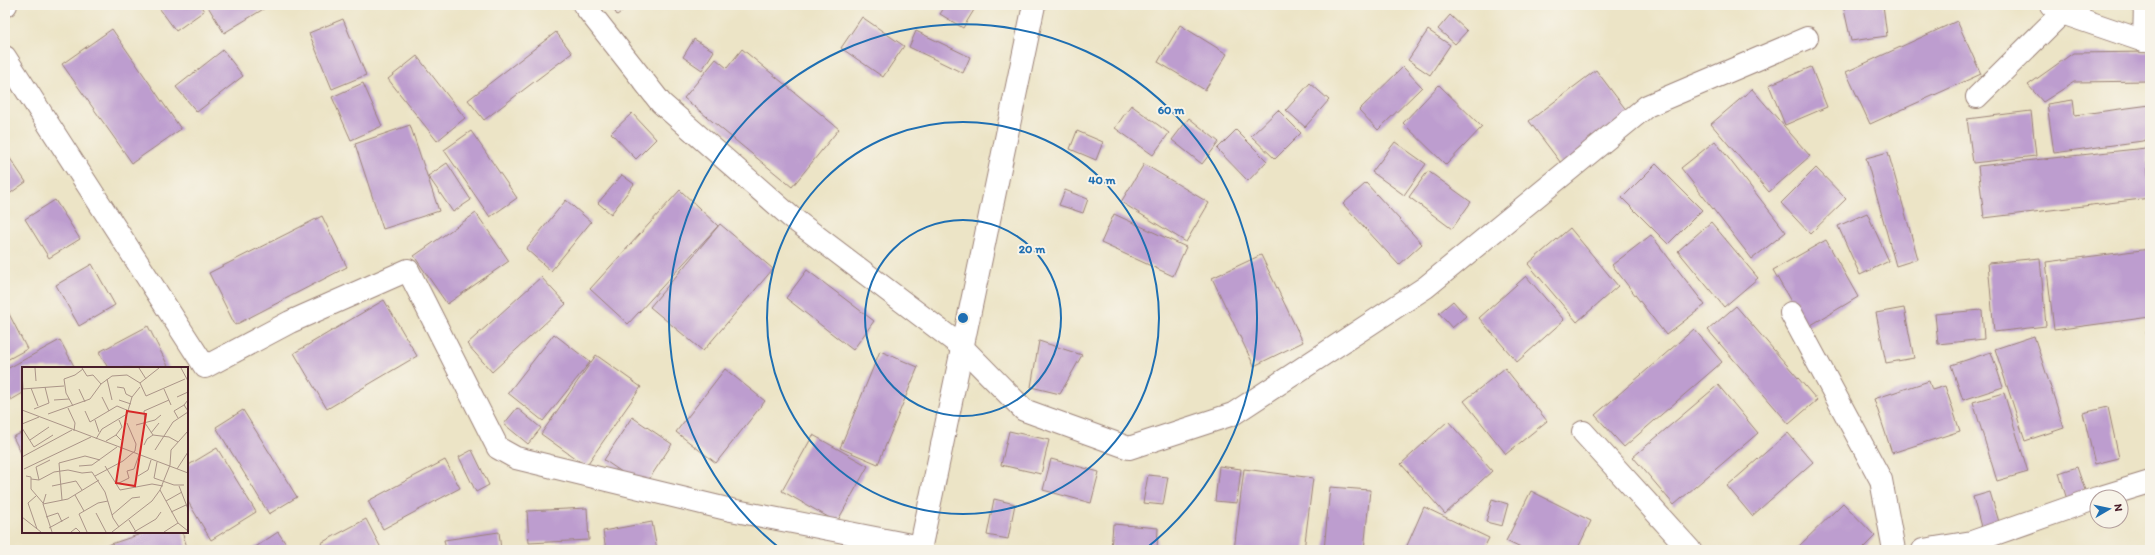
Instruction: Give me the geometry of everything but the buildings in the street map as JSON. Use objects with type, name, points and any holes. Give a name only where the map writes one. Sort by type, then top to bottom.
[{"type":"street","points":[[584,5],[661,102],[791,217],[962,346],[1024,410],[1128,448],[1233,414],[1426,287],[1647,106],[1807,38]]},
{"type":"street","points":[[5,57],[205,367],[290,322],[408,270],[498,448],[516,458],[731,510],[921,549],[1034,5]]},
{"type":"street","points":[[1977,98],[2056,9],[2147,39],[2145,5]]},
{"type":"street","points":[[1791,314],[1881,480],[1894,550]]},
{"type":"street","points":[[1583,432],[1690,550]]},
{"type":"street","points":[[2127,489],[2150,482]]},
{"type":"street","points":[[1923,550],[1972,542],[2089,501]]}]
